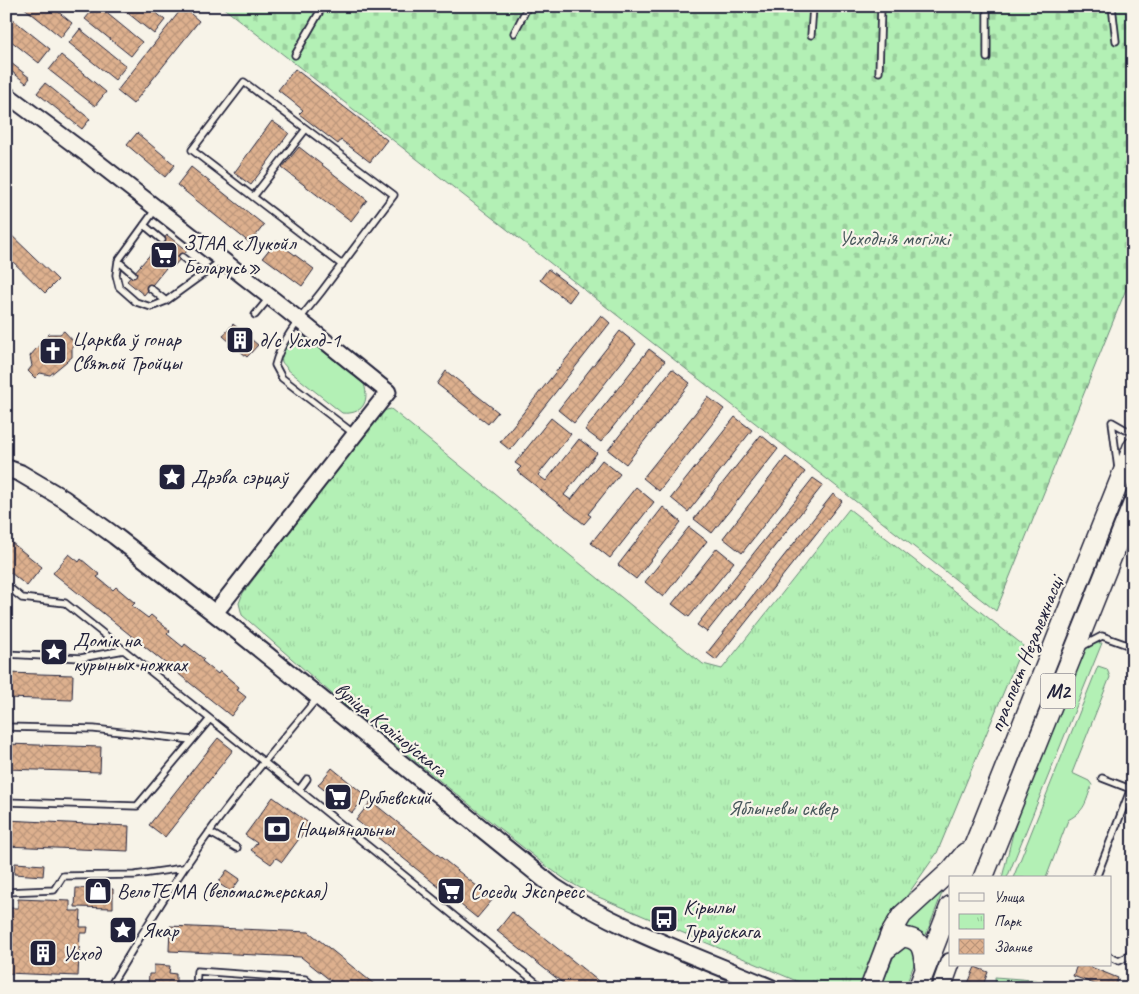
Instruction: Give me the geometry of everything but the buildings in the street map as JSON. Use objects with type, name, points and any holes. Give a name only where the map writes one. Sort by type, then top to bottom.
[{"type":"main road","name":"праспект Незалежнасці","points":[[962,876],[974,841],[1133,447]]},
{"type":"main road","name":"вуліца Каліноўскага","points":[[6,468],[20,473],[64,499],[115,536],[565,895],[625,926],[771,988]]},
{"type":"main road","name":"праспект Незалежнасці","points":[[985,876],[1133,504]]},
{"type":"main road","points":[[870,988],[890,935],[902,915],[951,870],[974,841]]},
{"type":"main road","points":[[918,988],[949,909]]},
{"type":"main road","points":[[883,952],[902,937],[915,939],[921,946],[926,968]]},
{"type":"main road","points":[[940,988],[949,966]]},
{"type":"street","points":[[6,94],[63,135],[388,392],[215,614]]},
{"type":"lane","points":[[295,55],[323,6]]},
{"type":"lane","points":[[514,33],[528,6]]},
{"type":"lane","points":[[811,34],[813,6]]},
{"type":"lane","points":[[879,72],[881,6]]},
{"type":"lane","points":[[987,6],[987,58]]},
{"type":"lane","points":[[1112,6],[1116,41]]},
{"type":"lane","points":[[342,265],[192,150],[244,82],[394,195],[342,265],[299,321],[278,353],[275,365],[282,378],[355,434]]},
{"type":"lane","points":[[253,197],[306,129]]},
{"type":"lane","points":[[156,208],[118,261],[116,276],[119,287],[136,302],[151,306],[166,301],[222,260]]},
{"type":"lane","points":[[144,225],[162,240]]},
{"type":"lane","points":[[182,257],[204,274]]},
{"type":"lane","points":[[118,261],[133,274]]},
{"type":"lane","points":[[150,288],[166,301]]},
{"type":"lane","points":[[255,315],[270,297]]},
{"type":"lane","points":[[1119,481],[1112,422],[1126,430],[1133,430]]},
{"type":"lane","points":[[6,585],[22,598],[65,603],[543,988]]},
{"type":"lane","points":[[1072,655],[1084,644],[1102,636],[1132,646]]},
{"type":"lane","points":[[6,654],[81,658],[124,650]]},
{"type":"lane","points":[[109,988],[183,868],[263,762],[318,697]]},
{"type":"lane","points":[[6,802],[137,806],[210,719]]},
{"type":"lane","points":[[6,726],[94,729],[192,740]]},
{"type":"lane","points":[[1102,778],[1132,790]]},
{"type":"lane","points":[[299,790],[307,779]]},
{"type":"lane","points":[[1097,876],[1132,790],[1133,783]]},
{"type":"lane","points":[[209,832],[237,848]]},
{"type":"lane","points":[[6,892],[54,890],[63,876],[136,875],[183,868]]},
{"type":"lane","points":[[1112,958],[1120,961],[1133,948]]},
{"type":"lane","points":[[196,988],[197,971],[305,979],[316,988]]},
{"type":"green space","name":"Усходнія могілкі","points":[[221,6],[1133,6],[1133,272],[996,611]]},
{"type":"green space","points":[[302,337],[309,340],[364,384],[366,396],[363,406],[355,412],[342,413],[287,369],[282,362],[282,353],[290,343]]},
{"type":"green space","name":"Яблыневы сквер","points":[[391,409],[703,664],[722,669],[849,509],[1023,645],[937,853],[887,924],[861,988],[813,988],[589,893],[566,880],[340,701],[242,615],[239,603],[243,593],[382,411]]},
{"type":"green space","points":[[1102,643],[1008,876],[1002,876],[1017,817],[1082,653],[1088,647]]},
{"type":"green space","points":[[1098,666],[1107,669],[1110,677],[1072,773],[1089,781],[1092,785],[1086,801],[1082,809],[1068,820],[1047,876],[1014,876]]},
{"type":"green space","points":[[946,883],[924,940],[900,933],[905,925]]},
{"type":"green space","points":[[905,941],[918,954],[905,988],[881,988],[898,946]]},
{"type":"green space","points":[[995,977],[1058,982],[1072,988],[996,988]]},
{"type":"place","name":"ЗТАА «Лукойл Беларусь»","points":[[164,255]]},
{"type":"place","name":"д/с Усход-1","points":[[240,340]]},
{"type":"place","name":"Царква ў гонар Святой Тройцы","points":[[53,351]]},
{"type":"place","name":"Дрэва сэрцаў","points":[[172,477]]},
{"type":"place","name":"Домік на курыных ножках","points":[[54,652]]},
{"type":"place","name":"Рублевский","points":[[338,797]]},
{"type":"place","name":"Нацыянальны","points":[[277,829]]},
{"type":"place","name":"ВелоТЕМА (веломастерская)","points":[[98,891]]},
{"type":"place","name":"Соседи Экспресс","points":[[451,891]]},
{"type":"place","name":"Кірылы Тураўскага","points":[[664,919]]},
{"type":"place","name":"Якар","points":[[123,930]]},
{"type":"place","name":"Усход","points":[[43,953]]}]
